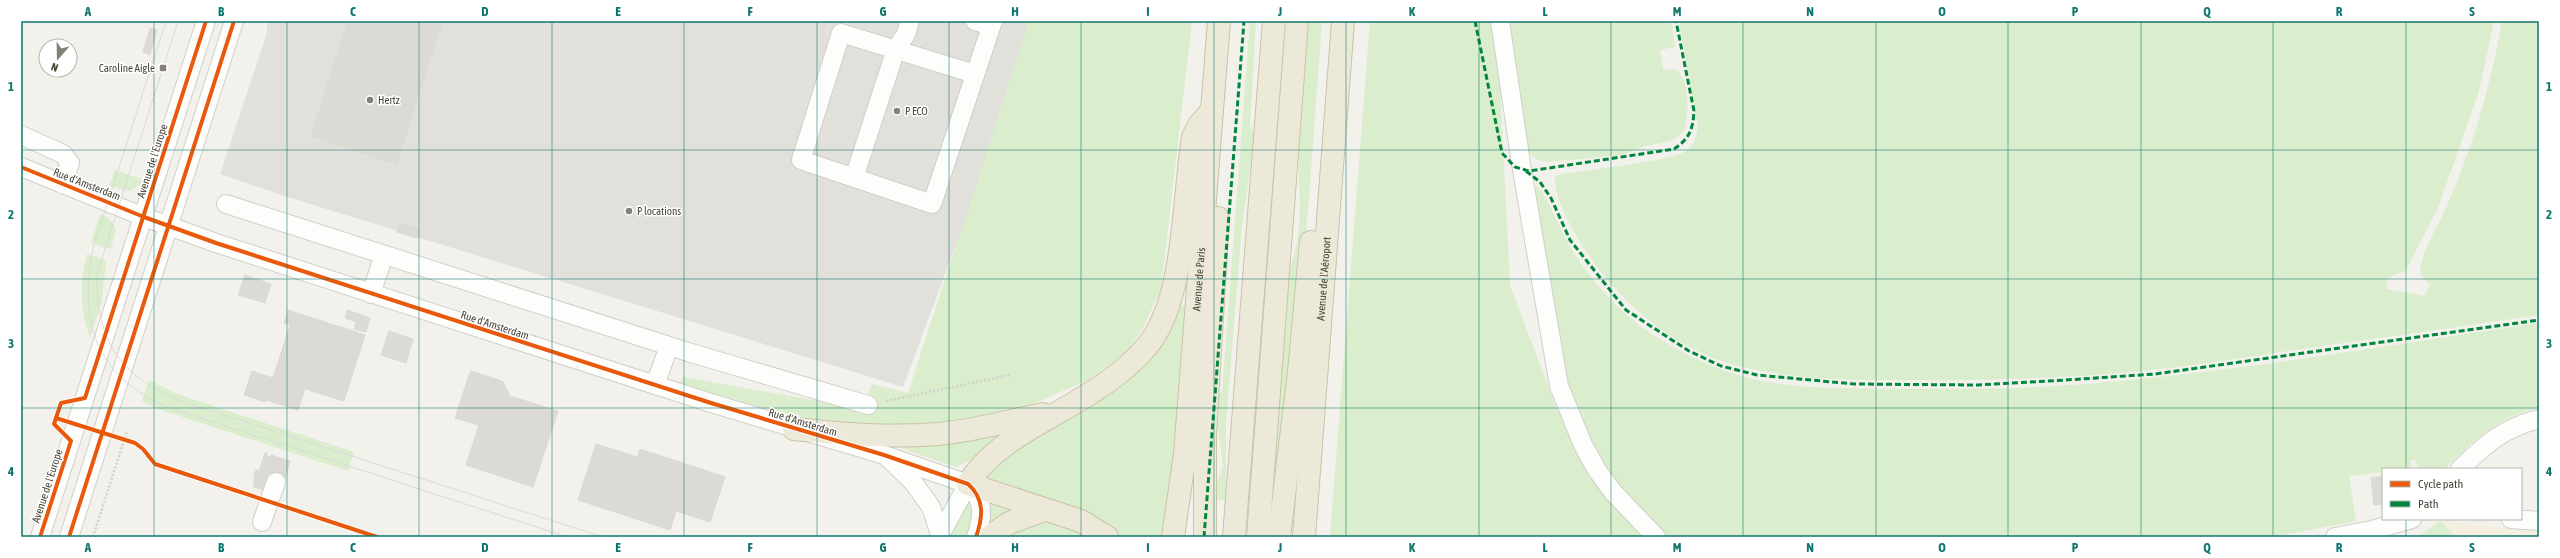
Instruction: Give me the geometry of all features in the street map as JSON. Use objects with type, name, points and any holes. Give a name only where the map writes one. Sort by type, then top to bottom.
[{"type":"highway","name":"Avenue de Paris","points":[[1173,537],[1185,454],[1219,21]]},
{"type":"highway","points":[[1234,537],[1274,21]]},
{"type":"highway","points":[[1258,537],[1297,21]]},
{"type":"highway","name":"Avenue de l'Aéroport","points":[[1304,537],[1342,21]]},
{"type":"highway","points":[[1107,537],[1081,521],[968,484],[975,472],[996,452],[1019,434],[1108,383],[1126,368],[1148,344],[1162,321],[1176,274],[1193,137],[1199,125],[1212,110],[1222,131],[1224,152],[1205,434],[1205,537]]},
{"type":"highway","points":[[1279,537],[1299,372],[1320,143],[1336,111]]},
{"type":"highway","points":[[794,429],[862,436],[940,433],[1063,409]]},
{"type":"highway","points":[[989,537],[1009,523],[1044,510]]},
{"type":"street","name":"Avenue de l'Europe","points":[[40,537],[206,21]]},
{"type":"street","points":[[69,537],[170,226],[234,21]]},
{"type":"street","points":[[854,178],[896,49],[906,34],[910,21]]},
{"type":"street","points":[[1500,21],[1522,170],[1559,386],[1580,439],[1597,470],[1613,492],[1656,537]]},
{"type":"street","points":[[975,74],[841,33],[801,160],[932,204],[975,74],[986,23]]},
{"type":"street","points":[[21,135],[63,154],[70,163],[62,184]]},
{"type":"street","name":"Rue d'Amsterdam","points":[[21,167],[144,217],[371,294],[794,429],[884,455],[968,484]]},
{"type":"street","points":[[226,204],[669,346],[868,405]]},
{"type":"street","points":[[371,294],[384,255]]},
{"type":"street","points":[[655,385],[669,346]]},
{"type":"street","points":[[88,390],[114,398]]},
{"type":"street","points":[[2461,468],[2493,438],[2519,424],[2539,418]]},
{"type":"street","name":"Rue d'Amsterdam","points":[[884,455],[913,482],[931,507],[940,535]]},
{"type":"street","points":[[262,522],[276,482]]},
{"type":"street","points":[[940,535],[968,484],[976,491],[981,503],[981,523],[976,537]]},
{"type":"street","points":[[2336,537],[2372,530],[2408,520]]},
{"type":"street","points":[[2522,520],[2539,521]]},
{"type":"path","points":[[868,405],[1010,374]]},
{"type":"path","points":[[93,537],[127,440],[127,431]]},
{"type":"path","points":[[103,433],[127,440]]},
{"type":"shaded area","name":"P locations","points":[[267,21],[1029,21],[964,223],[903,387],[291,198],[220,174],[267,33]]},
{"type":"shaded area","points":[[2440,521],[2539,532],[2539,537],[2418,537]]},
{"type":"green space","points":[[1029,21],[1192,21],[1161,289],[1142,330],[1125,353],[1088,380],[1007,415],[908,429],[833,424],[763,408],[680,383],[683,377],[862,409],[872,384],[908,393]]},
{"type":"green space","points":[[1250,21],[1256,21],[1250,125],[1255,136],[1242,225],[1226,424],[1226,500],[1211,500],[1223,466],[1218,428],[1209,455],[1210,392],[1222,393]]},
{"type":"green space","points":[[1307,21],[1322,21],[1309,198],[1287,430],[1280,470],[1272,469],[1291,265],[1296,249],[1300,218],[1298,123]]},
{"type":"green space","points":[[1370,21],[1493,21],[1500,85],[1510,285],[1555,405],[1593,480],[1635,528],[1646,537],[1330,537]]},
{"type":"green space","points":[[1506,21],[1671,21],[1675,47],[1660,50],[1663,70],[1674,69],[1680,73],[1686,88],[1688,107],[1684,131],[1671,141],[1649,145],[1621,155],[1547,162],[1535,158],[1532,156],[1524,142]]},
{"type":"green space","points":[[1679,21],[2494,21],[2479,91],[2438,208],[2406,270],[2388,278],[2386,289],[2424,296],[2430,285],[2421,275],[2422,261],[2429,242],[2455,187],[2480,117],[2498,45],[2502,21],[2539,21],[2539,315],[2193,365],[2062,377],[1959,380],[1830,379],[1778,374],[1728,363],[1691,348],[1674,338],[1642,315],[1614,287],[1578,240],[1564,213],[1556,187],[1555,176],[1628,165],[1678,155],[1686,151],[1691,146],[1696,137],[1698,127]]},
{"type":"green space","points":[[115,170],[142,179],[141,183],[130,191],[109,186]]},
{"type":"green space","points":[[1537,186],[1547,200],[1579,261],[1621,310],[1645,330],[1677,349],[1717,368],[1758,380],[1780,384],[1824,388],[1912,389],[2071,385],[2130,380],[2247,366],[2364,350],[2539,323],[2539,408],[2511,417],[2499,423],[2465,449],[2445,468],[2418,468],[2416,460],[2410,461],[2412,468],[2382,468],[2382,472],[2349,476],[2356,521],[2271,537],[1663,537],[1613,485],[1562,387],[1534,192]]},
{"type":"green space","points":[[100,214],[107,217],[116,228],[111,249],[91,243]]},
{"type":"green space","points":[[87,254],[106,260],[102,300],[90,338],[84,317],[82,296],[84,265]]},
{"type":"green space","points":[[1177,304],[1186,306],[1176,438],[1163,537],[1120,537],[1116,532],[987,480],[987,473],[1011,451],[1073,415]]},
{"type":"green space","points":[[149,380],[177,394],[354,452],[348,471],[158,409],[142,401]]},
{"type":"green space","points":[[1001,435],[969,461],[956,467],[892,445]]},
{"type":"green space","points":[[969,500],[974,503],[970,537],[950,537]]},
{"type":"green space","points":[[996,503],[1014,510],[984,529],[991,505]]},
{"type":"green space","points":[[1039,520],[1064,521],[1100,537],[999,537]]},
{"type":"green space","points":[[2440,521],[2456,537],[2418,537]]},
{"type":"building","points":[[348,21],[442,22],[428,64],[343,37]]},
{"type":"building","points":[[150,28],[157,30],[150,55],[143,52]]},
{"type":"building","name":"Hertz","points":[[343,37],[428,64],[397,164],[311,136]]},
{"type":"building","points":[[400,224],[420,230],[417,238],[397,232]]},
{"type":"building","points":[[245,275],[271,284],[265,303],[238,295]]},
{"type":"building","points":[[288,310],[365,335],[344,401],[305,389],[298,410],[266,400],[290,325],[284,323]]},
{"type":"building","points":[[347,310],[370,318],[366,332],[354,329],[356,322],[345,318]]},
{"type":"building","points":[[389,331],[413,339],[406,363],[381,355]]},
{"type":"building","points":[[252,371],[273,378],[265,402],[244,395]]},
{"type":"building","points":[[471,371],[499,380],[489,386],[487,381],[469,375]]},
{"type":"building","points":[[469,375],[487,381],[489,386],[499,380],[503,382],[510,396],[558,411],[533,487],[466,465],[479,425],[455,418]]},
{"type":"building","points":[[596,444],[637,457],[640,449],[725,477],[710,522],[676,511],[670,530],[578,500]]},
{"type":"building","points":[[265,453],[267,453],[266,456],[271,457],[271,455],[290,461],[285,479],[268,473],[263,490],[254,487],[254,475],[256,470],[259,471]]},
{"type":"building","points":[[2382,476],[2382,504],[2374,505],[2371,478]]},
{"type":"tram line","points":[[166,21],[93,248],[89,275],[88,299],[91,322],[97,343],[108,362],[123,379],[142,394],[167,407],[567,537]]},
{"type":"tram line","points":[[178,21],[97,274],[101,320],[108,339],[117,355],[130,370],[146,383],[165,394],[187,403],[603,537]]},
{"type":"marked path","points":[[1204,537],[1244,21]]},
{"type":"marked path","points":[[1475,21],[1502,153],[1515,167],[1529,171],[1674,149],[1687,138],[1693,124],[1694,111],[1676,21]]},
{"type":"marked path","points":[[1526,171],[1540,182],[1551,198],[1570,240],[1626,310],[1689,351],[1721,366],[1757,375],[1854,384],[1977,385],[2155,374],[2539,320]]},
{"type":"cycle path","points":[[40,537],[71,441],[54,424],[61,403],[85,398],[206,21]]},
{"type":"cycle path","points":[[69,537],[234,21]]},
{"type":"cycle path","points":[[21,167],[144,217],[216,243],[711,403],[884,455],[968,484],[974,490],[980,502],[981,515],[976,537]]},
{"type":"cycle path","points":[[56,418],[135,443],[143,449],[155,464],[377,537]]},
{"type":"place","name":"Caroline Aigle","points":[[163,68]]},
{"type":"place","name":"Hertz","points":[[370,100]]},
{"type":"place","name":"P ECO","points":[[897,111]]},
{"type":"place","name":"P locations","points":[[629,211]]}]
